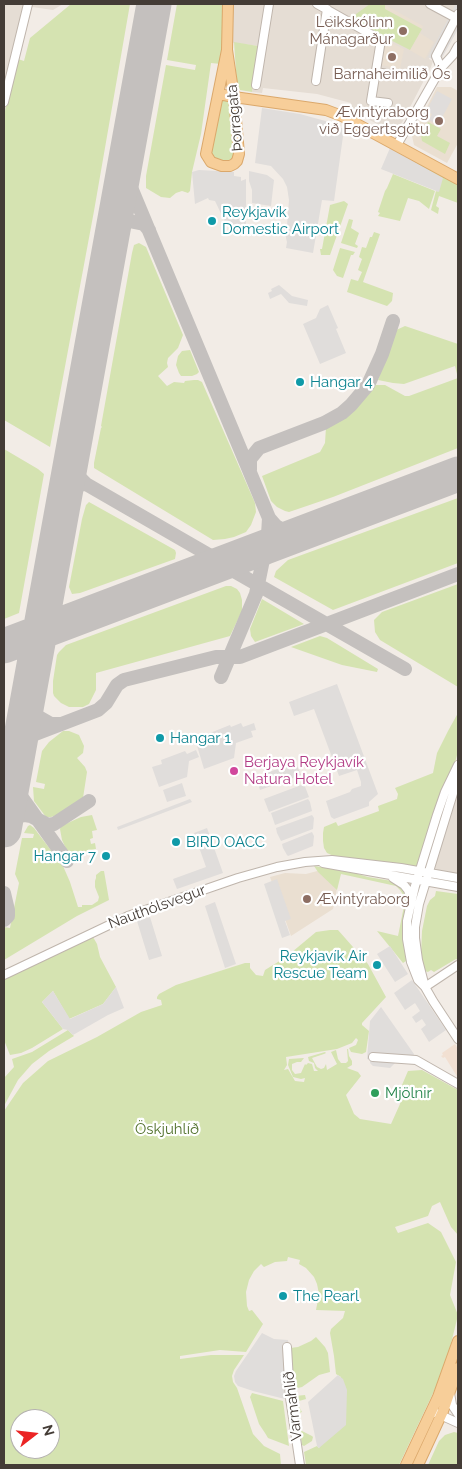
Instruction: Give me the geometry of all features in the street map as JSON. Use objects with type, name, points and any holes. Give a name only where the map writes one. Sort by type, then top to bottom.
[{"type":"main road","name":"Þorragata","points":[[227,50],[234,97],[238,158],[234,164],[222,166],[211,162],[206,154],[227,50],[228,4]]},
{"type":"main road","points":[[219,94],[326,110],[342,116],[458,179]]},
{"type":"main road","points":[[418,1465],[437,1411],[458,1341]]},
{"type":"main road","points":[[406,1465],[450,1392],[458,1368]]},
{"type":"street","points":[[4,102],[28,4]]},
{"type":"street","points":[[256,85],[268,4]]},
{"type":"street","points":[[317,4],[381,40],[371,101],[388,104]]},
{"type":"street","points":[[430,4],[457,16],[436,56],[441,68]]},
{"type":"street","points":[[316,81],[327,9]]},
{"type":"street","points":[[397,145],[441,68],[453,55],[458,46]]},
{"type":"street","points":[[376,72],[399,76]]},
{"type":"street","points":[[458,765],[445,792],[424,875],[415,937],[418,960],[425,987],[458,1039]]},
{"type":"street","points":[[424,875],[456,790],[458,772]]},
{"type":"street","name":"Nauthólsvegur","points":[[4,975],[112,922],[146,908],[270,868],[332,860],[401,868],[424,875]]},
{"type":"street","name":"Nauthólsvegur","points":[[318,861],[328,865],[417,880],[424,875]]},
{"type":"street","points":[[383,874],[404,885],[409,892],[411,900]]},
{"type":"street","points":[[424,875],[458,878]]},
{"type":"street","points":[[424,875],[458,887]]},
{"type":"street","points":[[417,880],[411,900],[408,922],[408,949],[415,974],[420,984],[425,987]]},
{"type":"street","points":[[425,987],[458,965]]},
{"type":"street","points":[[373,1057],[416,1060],[458,1084]]},
{"type":"street","name":"Varmahlíð","points":[[287,1347],[290,1398],[300,1465]]},
{"type":"street","points":[[450,1392],[452,1405],[458,1416]]},
{"type":"street","points":[[437,1411],[458,1416]]},
{"type":"street","points":[[437,1411],[458,1423]]},
{"type":"shaded area","points":[[4,4],[63,4],[53,10],[32,7],[4,121]]},
{"type":"shaded area","points":[[228,4],[458,4],[429,59],[433,61],[431,67],[396,134],[349,109],[351,103],[317,94],[263,88],[262,93],[252,92],[258,46],[227,42]]},
{"type":"shaded area","points":[[456,4],[458,4],[458,29],[442,58],[436,61],[428,57]]},
{"type":"shaded area","name":"Leikskólinn Mánagarður","points":[[385,5],[423,26],[420,33],[434,42],[425,59],[387,37]]},
{"type":"shaded area","name":"Barnaheimilið Ós","points":[[385,40],[404,49],[400,69],[381,65]]},
{"type":"shaded area","name":"Ævintýraborg við Eggertsgötu","points":[[437,87],[451,87],[458,91],[458,143],[447,163],[414,145],[412,136]]},
{"type":"shaded area","points":[[437,91],[452,99],[438,125],[429,120],[432,114],[426,111]]},
{"type":"shaded area","points":[[262,108],[300,114],[329,122],[344,129],[334,201],[322,200],[313,253],[286,248],[289,200],[287,187],[283,179],[271,166],[255,163]]},
{"type":"shaded area","points":[[390,148],[443,178],[439,192],[381,169]]},
{"type":"shaded area","points":[[199,170],[234,172],[234,176],[241,177],[241,181],[246,179],[246,230],[242,230],[243,235],[233,234],[215,201],[208,198],[195,204],[192,172]]},
{"type":"shaded area","points":[[249,171],[267,175],[274,180],[271,206],[252,203]]},
{"type":"shaded area","points":[[279,285],[292,296],[308,300],[307,306],[289,303],[281,294],[270,299],[268,293]]},
{"type":"shaded area","points":[[328,305],[346,353],[320,364],[303,324],[316,318],[320,309]]},
{"type":"shaded area","points":[[337,684],[378,794],[369,802],[369,806],[334,819],[331,817],[326,801],[361,786],[357,770],[339,776],[314,709],[294,716],[289,702]]},
{"type":"shaded area","points":[[241,723],[243,727],[254,723],[256,730],[251,731],[253,737],[236,743],[234,758],[204,769],[195,739],[230,725],[231,727]]},
{"type":"shaded area","points":[[196,750],[199,757],[189,761],[187,777],[159,787],[152,767],[162,764],[161,760],[185,751],[187,754]]},
{"type":"shaded area","points":[[293,763],[297,766],[301,775],[260,790],[257,781],[259,776]]},
{"type":"shaded area","points":[[182,783],[186,796],[167,802],[163,790]]},
{"type":"shaded area","points":[[304,784],[309,797],[269,812],[264,799]]},
{"type":"shaded area","points":[[458,786],[458,890],[429,884]]},
{"type":"shaded area","points":[[190,799],[192,802],[118,830],[117,827]]},
{"type":"shaded area","points":[[308,799],[312,811],[275,825],[271,813]]},
{"type":"shaded area","points":[[312,815],[314,818],[313,829],[281,841],[276,828]]},
{"type":"shaded area","points":[[207,828],[223,873],[177,889],[173,879],[206,867],[194,833]]},
{"type":"shaded area","points":[[312,832],[314,836],[313,846],[287,855],[282,844]]},
{"type":"shaded area","name":"Ævintýraborg","points":[[321,870],[340,873],[333,909],[291,936],[270,877],[285,873],[306,874]]},
{"type":"shaded area","points":[[277,879],[291,919],[285,921],[290,935],[282,938],[264,884]]},
{"type":"shaded area","points":[[215,902],[236,964],[225,968],[205,906]]},
{"type":"shaded area","points":[[150,917],[162,956],[149,960],[137,921]]},
{"type":"shaded area","points":[[390,946],[408,974],[395,982],[377,954]]},
{"type":"shaded area","points":[[412,980],[446,1030],[429,1042],[421,1029],[426,1025],[422,1019],[416,1023],[412,1017],[420,1011],[415,1003],[405,1010],[394,993]]},
{"type":"shaded area","points":[[116,987],[124,1008],[73,1035],[68,1030],[63,1029],[42,1002],[53,991],[70,1019],[103,1004]]},
{"type":"shaded area","points":[[381,1007],[414,1054],[411,1063],[396,1062],[390,1068],[373,1066],[370,1060],[367,1059],[370,1021]]},
{"type":"shaded area","points":[[455,1044],[458,1049],[458,1078],[445,1057],[441,1056],[443,1055],[442,1053]]},
{"type":"shaded area","points":[[262,1333],[274,1339],[288,1340],[293,1401],[253,1391],[238,1386],[235,1382],[234,1376],[236,1371]]},
{"type":"shaded area","points":[[338,1375],[343,1379],[347,1390],[346,1425],[319,1448],[308,1402]]},
{"type":"green space","points":[[71,4],[130,4],[50,447],[4,420],[4,115],[18,59],[24,61],[30,38]]},
{"type":"green space","points":[[177,4],[224,4],[221,64],[211,63],[201,134],[192,172],[190,191],[188,193],[182,191],[176,193],[170,198],[161,197],[146,188],[146,176],[166,65],[195,70],[196,65],[167,60]]},
{"type":"green space","points":[[370,4],[385,4],[385,9],[422,29],[410,50],[349,19]]},
{"type":"green space","points":[[234,42],[258,46],[252,92],[240,90],[237,85]]},
{"type":"green space","points":[[222,99],[230,102],[236,148],[233,158],[228,162],[214,158],[211,154]]},
{"type":"green space","points":[[428,122],[441,129],[437,136],[450,143],[445,154],[422,141],[421,135]]},
{"type":"green space","points":[[414,159],[458,183],[458,203],[439,196],[436,206],[439,208],[438,214],[431,210],[436,191],[438,192],[413,162]]},
{"type":"green space","points":[[393,174],[435,191],[429,209],[419,201],[408,198],[400,221],[378,216],[385,191]]},
{"type":"green space","points":[[344,201],[348,204],[330,255],[321,255],[320,249],[322,249],[330,205]]},
{"type":"green space","points":[[349,219],[353,220],[351,228],[359,233],[355,244],[358,246],[357,248],[341,243]]},
{"type":"green space","points":[[374,232],[380,234],[363,282],[393,293],[392,301],[387,306],[347,292],[351,279],[358,281],[362,272],[358,270],[362,259],[359,257],[362,247],[366,248]]},
{"type":"green space","points":[[139,243],[146,247],[183,335],[178,348],[168,358],[168,367],[158,376],[167,386],[174,382],[184,383],[185,381],[198,380],[202,382],[255,503],[256,512],[251,525],[246,532],[234,537],[213,540],[94,468],[132,253],[134,245]]},
{"type":"green space","points":[[340,248],[355,252],[351,255],[343,278],[337,276],[333,270]]},
{"type":"green space","points":[[405,326],[458,344],[458,378],[455,366],[404,384],[378,380],[394,331]]},
{"type":"green space","points":[[190,350],[199,372],[192,376],[181,376],[176,365],[178,356],[182,351]]},
{"type":"green space","points":[[458,378],[458,448],[333,497],[289,512],[277,507],[271,501],[262,476],[320,452],[325,443],[326,427],[341,420],[352,411],[376,385],[385,385],[405,396],[409,396]]},
{"type":"green space","points":[[4,449],[44,474],[19,613],[4,619]]},
{"type":"green space","points":[[458,498],[458,563],[333,610],[274,577],[276,571],[288,560]]},
{"type":"green space","points":[[89,502],[175,550],[175,559],[80,593],[72,594],[69,587],[82,519],[86,505]]},
{"type":"green space","points":[[458,584],[458,687],[380,640],[375,632],[374,620],[382,612]]},
{"type":"green space","points":[[226,586],[237,589],[242,600],[242,611],[230,636],[96,673],[96,690],[89,704],[83,707],[69,707],[61,703],[54,696],[53,681],[57,655],[66,645]]},
{"type":"green space","points":[[262,599],[304,624],[255,642],[251,636],[250,629]]},
{"type":"green space","points":[[320,636],[327,638],[378,669],[377,672],[342,665],[291,647]]},
{"type":"green space","points":[[458,713],[458,751],[454,767],[429,826],[421,864],[413,868],[376,861],[336,857],[327,853],[323,841],[324,827],[336,822],[338,826],[379,811],[378,806],[397,799],[398,794],[395,788],[433,773],[437,753]]},
{"type":"green space","points":[[63,731],[79,735],[84,746],[83,753],[77,758],[87,772],[83,798],[63,813],[46,817],[34,801],[33,787],[44,789],[45,784],[36,782],[42,751],[49,742]]},
{"type":"green space","points":[[92,815],[97,830],[92,831],[93,838],[90,839],[91,844],[95,843],[96,849],[77,854],[68,853],[62,840],[61,826],[81,817]]},
{"type":"green space","points":[[30,825],[63,866],[78,907],[92,905],[98,901],[99,897],[95,881],[96,875],[101,871],[104,871],[109,900],[77,916],[4,960],[4,927],[10,928],[19,883],[15,874],[22,838],[33,838],[34,834],[24,833]]},
{"type":"green space","points":[[314,866],[344,870],[392,881],[403,887],[408,894],[408,958],[406,961],[403,963],[377,931],[398,936],[405,901],[400,890],[396,886],[341,874],[337,890]]},
{"type":"green space","points":[[436,891],[458,894],[458,960],[456,959],[434,972],[431,970],[428,972],[425,971],[421,954],[422,931],[427,906],[435,896]]},
{"type":"green space","name":"Öskjuhlíð","points":[[338,930],[368,964],[386,997],[362,1023],[369,1031],[366,1052],[362,1054],[351,1052],[349,1048],[356,1045],[358,1040],[356,1038],[352,1043],[337,1049],[286,1057],[287,1065],[284,1070],[288,1069],[295,1081],[304,1082],[305,1078],[293,1077],[288,1065],[289,1059],[304,1058],[301,1062],[292,1064],[292,1070],[295,1074],[301,1073],[305,1064],[308,1063],[312,1064],[314,1071],[318,1071],[314,1063],[309,1061],[308,1057],[325,1052],[312,1058],[317,1067],[321,1069],[326,1064],[327,1070],[337,1064],[331,1052],[336,1050],[341,1063],[346,1063],[348,1061],[348,1049],[352,1065],[347,1068],[358,1072],[361,1076],[346,1095],[354,1114],[360,1119],[391,1124],[400,1104],[402,1085],[408,1071],[422,1070],[458,1090],[458,1235],[451,1227],[440,1202],[432,1206],[428,1216],[395,1227],[398,1233],[428,1223],[441,1232],[456,1262],[450,1295],[458,1315],[449,1352],[435,1389],[399,1465],[306,1465],[304,1452],[317,1446],[319,1448],[341,1377],[336,1374],[330,1333],[331,1329],[343,1318],[345,1311],[316,1310],[319,1294],[314,1277],[306,1268],[299,1264],[300,1260],[288,1257],[287,1261],[275,1262],[264,1267],[261,1264],[249,1280],[246,1292],[247,1306],[249,1311],[252,1310],[263,1324],[246,1352],[220,1350],[180,1356],[180,1359],[211,1355],[244,1355],[234,1370],[233,1382],[237,1388],[253,1434],[264,1446],[280,1454],[281,1465],[4,1465],[4,1111],[23,1083],[48,1061],[97,1037],[141,1012],[162,1005],[161,1000],[157,999],[159,994],[176,985],[245,963],[250,963],[250,968],[256,975],[263,976],[265,970],[286,957],[316,932]]},
{"type":"green space","points":[[93,937],[100,957],[116,987],[103,1004],[69,1019],[53,991],[42,1002],[63,1029],[32,1048],[10,1055],[4,1040],[4,978]]},
{"type":"green space","points":[[68,1030],[74,1036],[32,1064],[18,1080],[4,1106],[4,1078],[14,1067],[12,1059],[32,1052]]},
{"type":"green space","points":[[316,1337],[328,1353],[330,1372],[319,1375],[302,1387],[294,1389],[290,1348],[298,1347]]},
{"type":"green space","points":[[252,1393],[283,1401],[289,1446],[268,1438],[259,1424],[250,1397]]},
{"type":"green space","points":[[305,1395],[306,1399],[297,1403],[302,1412],[299,1413],[302,1431],[313,1437],[312,1441],[304,1446],[302,1445],[295,1396]]},
{"type":"green space","points":[[454,1432],[458,1433],[458,1465],[428,1465],[439,1441],[445,1435]]},
{"type":"taxiway","points":[[126,160],[127,178],[269,518],[268,535],[256,594],[221,677]]},
{"type":"taxiway","points":[[110,245],[116,229],[129,221],[144,224],[149,230]]},
{"type":"taxiway","points":[[250,470],[250,459],[259,448],[324,423],[342,413],[351,405],[368,385],[382,354],[393,321]]},
{"type":"taxiway","points":[[71,462],[72,469],[86,484],[209,555],[218,559],[232,560]]},
{"type":"taxiway","points":[[65,493],[76,485],[86,484]]},
{"type":"taxiway","points":[[269,518],[281,529],[302,533]]},
{"type":"taxiway","points":[[252,552],[260,546],[268,535]]},
{"type":"taxiway","points":[[265,559],[266,554],[272,547],[290,538]]},
{"type":"taxiway","points":[[197,573],[220,567],[232,570],[405,669]]},
{"type":"taxiway","points":[[4,746],[98,710],[106,703],[117,685],[124,680],[216,657],[240,657],[458,574]]},
{"type":"taxiway","points":[[29,692],[31,704],[37,716],[51,724],[61,724]]},
{"type":"taxiway","points":[[32,736],[19,752],[15,782],[18,792],[67,861]]},
{"type":"taxiway","points":[[4,832],[9,822],[15,817],[31,816],[48,825],[54,824],[89,801]]},
{"type":"taxiway","points":[[4,893],[8,910],[8,916],[4,920]]},
{"type":"runway","points":[[4,830],[154,4]]},
{"type":"runway","points":[[4,646],[458,474]]},
{"type":"place","name":"Leikskólinn Mánagarður","points":[[403,31]]},
{"type":"place","name":"Barnaheimilið Ós","points":[[392,57]]},
{"type":"place","name":"Ævintýraborg við Eggertsgötu","points":[[439,121]]},
{"type":"place","name":"Reykjavík Domestic Airport","points":[[212,221]]},
{"type":"place","name":"Hangar 4","points":[[300,382]]},
{"type":"place","name":"Hangar 1","points":[[160,738]]},
{"type":"place","name":"Berjaya Reykjavík Natura Hotel","points":[[234,771]]},
{"type":"place","name":"BIRD OACC","points":[[176,842]]},
{"type":"place","name":"Hangar 7","points":[[106,856]]},
{"type":"place","name":"Ævintýraborg","points":[[307,899]]},
{"type":"place","name":"Reykjavík Air Rescue Team","points":[[377,965]]},
{"type":"place","name":"Mjölnir","points":[[375,1093]]},
{"type":"place","name":"The Pearl","points":[[283,1296]]}]
